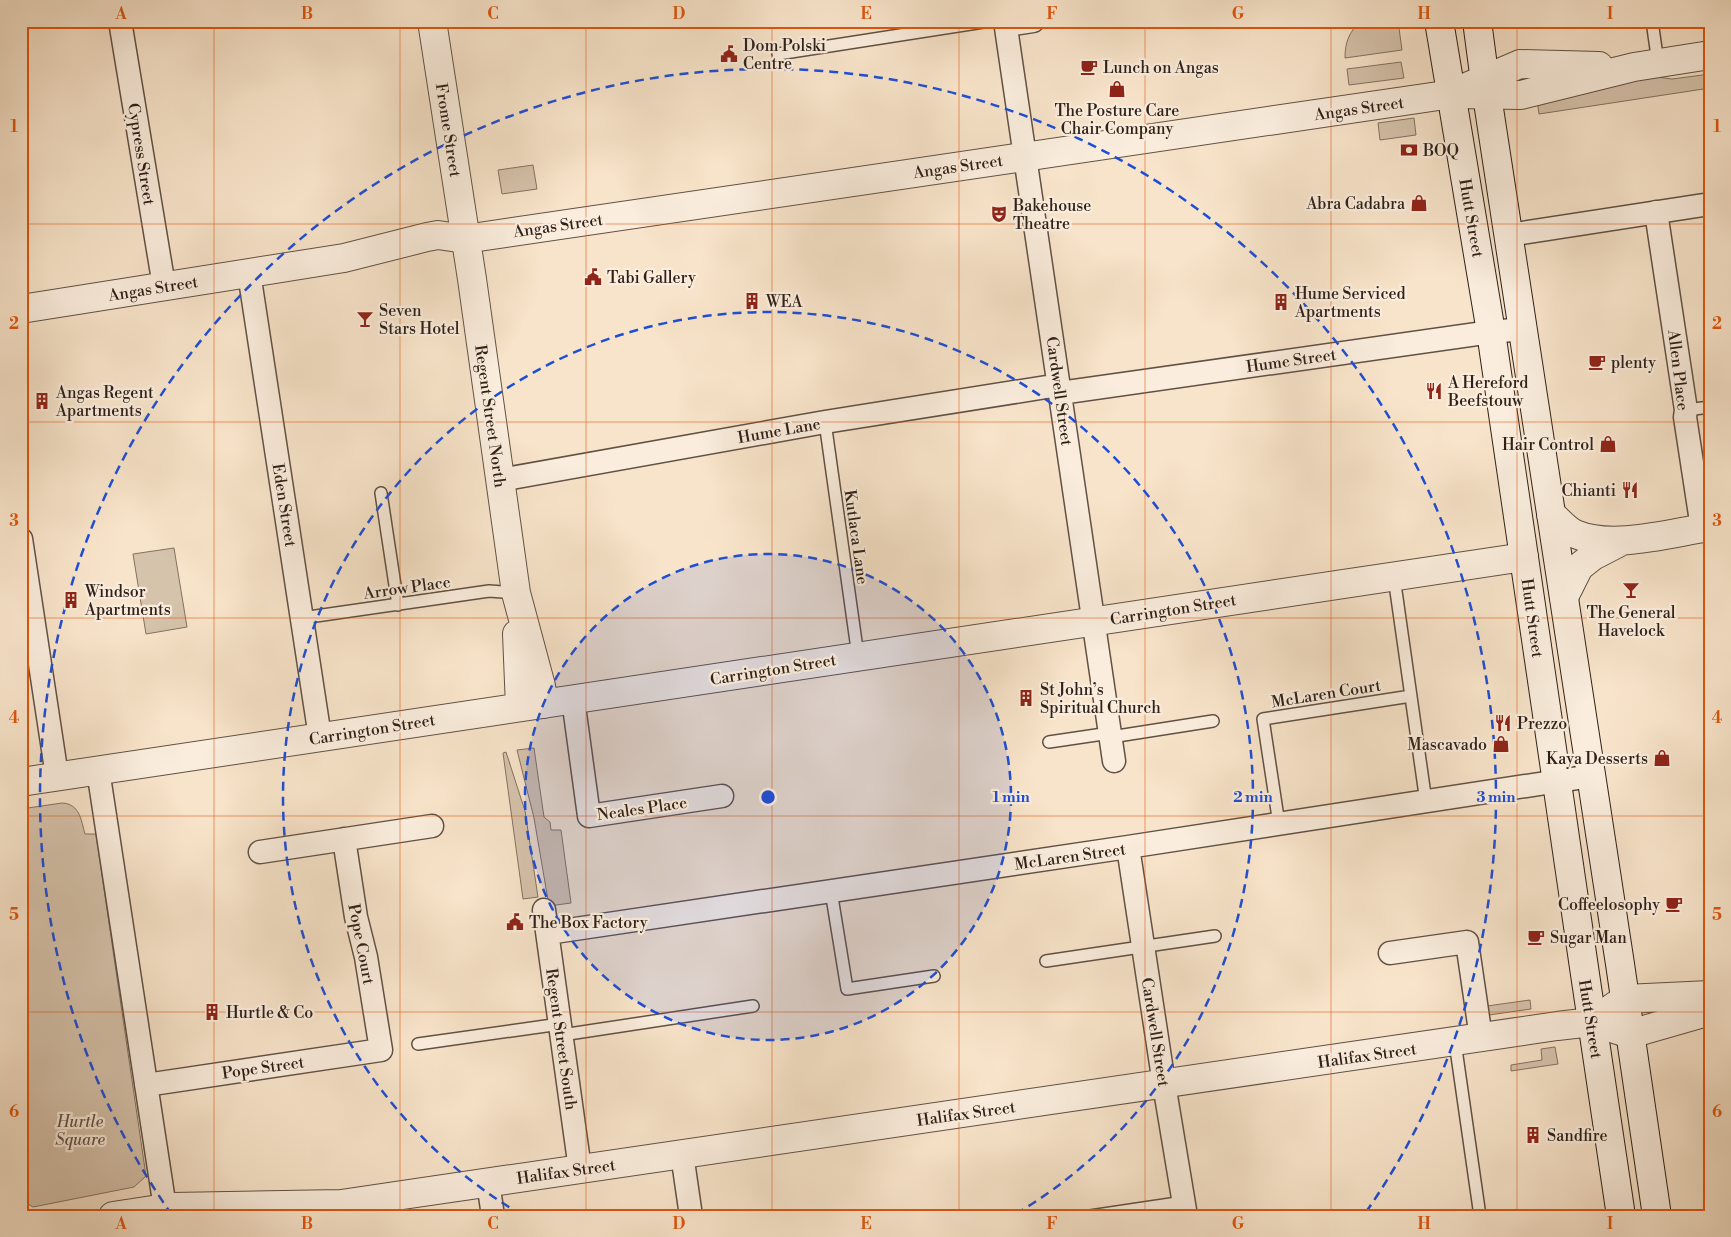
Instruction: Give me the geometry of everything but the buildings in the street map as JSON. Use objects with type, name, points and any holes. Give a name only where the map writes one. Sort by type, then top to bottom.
[{"type":"street","name":"Cypress Street","points":[[120,21],[164,286]]},
{"type":"street","name":"Frome Street","points":[[432,21],[465,239]]},
{"type":"street","points":[[1000,23],[1033,21]]},
{"type":"street","name":"Hutt Street","points":[[1439,21],[1492,332],[1622,1216]]},
{"type":"street","name":"Hutt Street","points":[[1477,21],[1656,1216]]},
{"type":"street","name":"Cardwell Street","points":[[1000,23],[1025,157],[1114,761]]},
{"type":"street","name":"Angas Street","points":[[21,309],[344,258],[438,235],[465,239],[1452,94],[1486,87],[1520,64],[1646,65],[1710,55]]},
{"type":"street","points":[[1509,235],[1710,204]]},
{"type":"street","name":"Allen Place","points":[[1656,212],[1686,410],[1685,417],[1706,527]]},
{"type":"street","name":"Regent Street North","points":[[465,239],[516,593],[518,682],[532,705]]},
{"type":"street","name":"Eden Street","points":[[249,273],[320,737]]},
{"type":"street","name":"Hume Street","points":[[1060,389],[1523,329]]},
{"type":"street","name":"Hume Lane","points":[[500,480],[824,422],[1060,389]]},
{"type":"street","points":[[1551,514],[1574,533],[1590,538],[1622,541],[1706,527]]},
{"type":"street","points":[[21,539],[58,776]]},
{"type":"street","points":[[1564,597],[1579,567],[1593,556],[1622,541]]},
{"type":"street","name":"Carrington Street","points":[[21,782],[1524,557]]},
{"type":"street","name":"Neales Place","points":[[573,699],[589,816],[722,796]]},
{"type":"street","points":[[98,770],[165,1208]]},
{"type":"street","name":"McLaren Street","points":[[548,933],[1591,776]]},
{"type":"street","points":[[260,852],[432,826]]},
{"type":"street","name":"Pope Court","points":[[344,839],[381,1050]]},
{"type":"street","name":"Cardwell Street","points":[[1128,847],[1185,1209]]},
{"type":"street","name":"Regent Street South","points":[[544,910],[580,1169]]},
{"type":"street","points":[[1390,953],[1467,942],[1481,1038]]},
{"type":"street","points":[[1625,999],[1710,995]]},
{"type":"street","name":"Halifax Street","points":[[1592,1022],[1625,999]]},
{"type":"street","points":[[1630,1034],[1710,1011]]},
{"type":"street","name":"Halifax Street","points":[[113,1216],[165,1208],[341,1204],[1592,1022],[1630,1034]]},
{"type":"street","name":"Pope Street","points":[[146,1085],[381,1050]]},
{"type":"street","points":[[682,1154],[691,1216]]},
{"type":"street","points":[[488,1182],[493,1216]]},
{"type":"street","name":"Halifax Street","points":[[300,1216],[341,1204]]},
{"type":"lane","points":[[1646,65],[1652,21]]},
{"type":"lane","points":[[778,54],[1000,23]]},
{"type":"lane","points":[[1686,410],[1710,407]]},
{"type":"lane","name":"Kutlaca Lane","points":[[824,422],[858,656]]},
{"type":"lane","points":[[381,493],[398,605]]},
{"type":"lane","points":[[1394,576],[1426,802]]},
{"type":"lane","name":"Arrow Place","points":[[302,618],[489,591],[516,593]]},
{"type":"lane","name":"McLaren Court","points":[[1279,824],[1263,719],[1411,696]]},
{"type":"lane","points":[[1049,742],[1213,721]]},
{"type":"lane","points":[[831,891],[847,989],[934,976]]},
{"type":"lane","points":[[1046,961],[1215,936]]},
{"type":"lane","points":[[418,1044],[753,1006]]},
{"type":"lane","points":[[1455,1042],[1480,1216]]},
{"type":"lane","points":[[1090,1216],[1185,1209]]},
{"type":"green space","points":[[1360,21],[1398,21],[1402,50],[1345,58],[1348,38]]},
{"type":"green space","points":[[1401,62],[1404,78],[1349,85],[1347,69]]},
{"type":"green space","points":[[1710,74],[1710,88],[1539,114],[1537,100],[1650,76],[1672,79]]},
{"type":"green space","points":[[1414,118],[1416,135],[1380,140],[1378,123]]},
{"type":"green space","points":[[533,165],[537,189],[502,194],[498,170]]},
{"type":"green space","points":[[174,548],[187,627],[146,634],[133,554]]},
{"type":"green space","points":[[534,748],[544,817],[550,822],[551,830],[561,830],[571,903],[549,906],[534,818],[517,750]]},
{"type":"green space","points":[[506,752],[525,811],[538,897],[523,899],[503,753]]},
{"type":"green space","name":"Hurtle Square","points":[[62,803],[73,806],[79,814],[85,834],[96,834],[146,1176],[134,1187],[33,1207],[21,1200],[21,809]]},
{"type":"green space","points":[[1530,1000],[1531,1009],[1489,1015],[1487,1006]]},
{"type":"green space","points":[[1555,1047],[1558,1064],[1511,1071],[1511,1065],[1542,1060],[1541,1049]]},
{"type":"place","name":"Dom Polski Centre","points":[[729,54]]},
{"type":"place","name":"Lunch on Angas","points":[[1089,67]]},
{"type":"place","name":"The Posture Care Chair Company","points":[[1117,89]]},
{"type":"place","name":"BOQ","points":[[1409,150]]},
{"type":"place","name":"Abra Cadabra","points":[[1419,203]]},
{"type":"place","name":"Bakehouse Theatre","points":[[999,214]]},
{"type":"place","name":"Tabi Gallery","points":[[593,277]]},
{"type":"place","name":"WEA","points":[[752,301]]},
{"type":"place","name":"Hume Serviced Apartments","points":[[1281,302]]},
{"type":"place","name":"Seven Stars Hotel","points":[[365,319]]},
{"type":"place","name":"plenty","points":[[1597,362]]},
{"type":"place","name":"A Hereford Beefstouw","points":[[1434,391]]},
{"type":"place","name":"Angas Regent Apartments","points":[[42,401]]},
{"type":"place","name":"Hair Control","points":[[1608,444]]},
{"type":"place","name":"Chianti","points":[[1630,490]]},
{"type":"place","name":"The General Havelock","points":[[1631,590]]},
{"type":"place","name":"Windsor Apartments","points":[[71,600]]},
{"type":"place","name":"St John’s Spiritual Church","points":[[1026,698]]},
{"type":"place","name":"Prezzo","points":[[1503,723]]},
{"type":"place","name":"Mascavado","points":[[1501,744]]},
{"type":"place","name":"Kaya Desserts","points":[[1662,758]]},
{"type":"place","name":"Coffeelosophy","points":[[1674,904]]},
{"type":"place","name":"The Box Factory","points":[[515,922]]},
{"type":"place","name":"Sugar Man","points":[[1536,937]]},
{"type":"place","name":"Hurtle & Co","points":[[212,1012]]},
{"type":"place","name":"Sandfire","points":[[1533,1135]]}]
